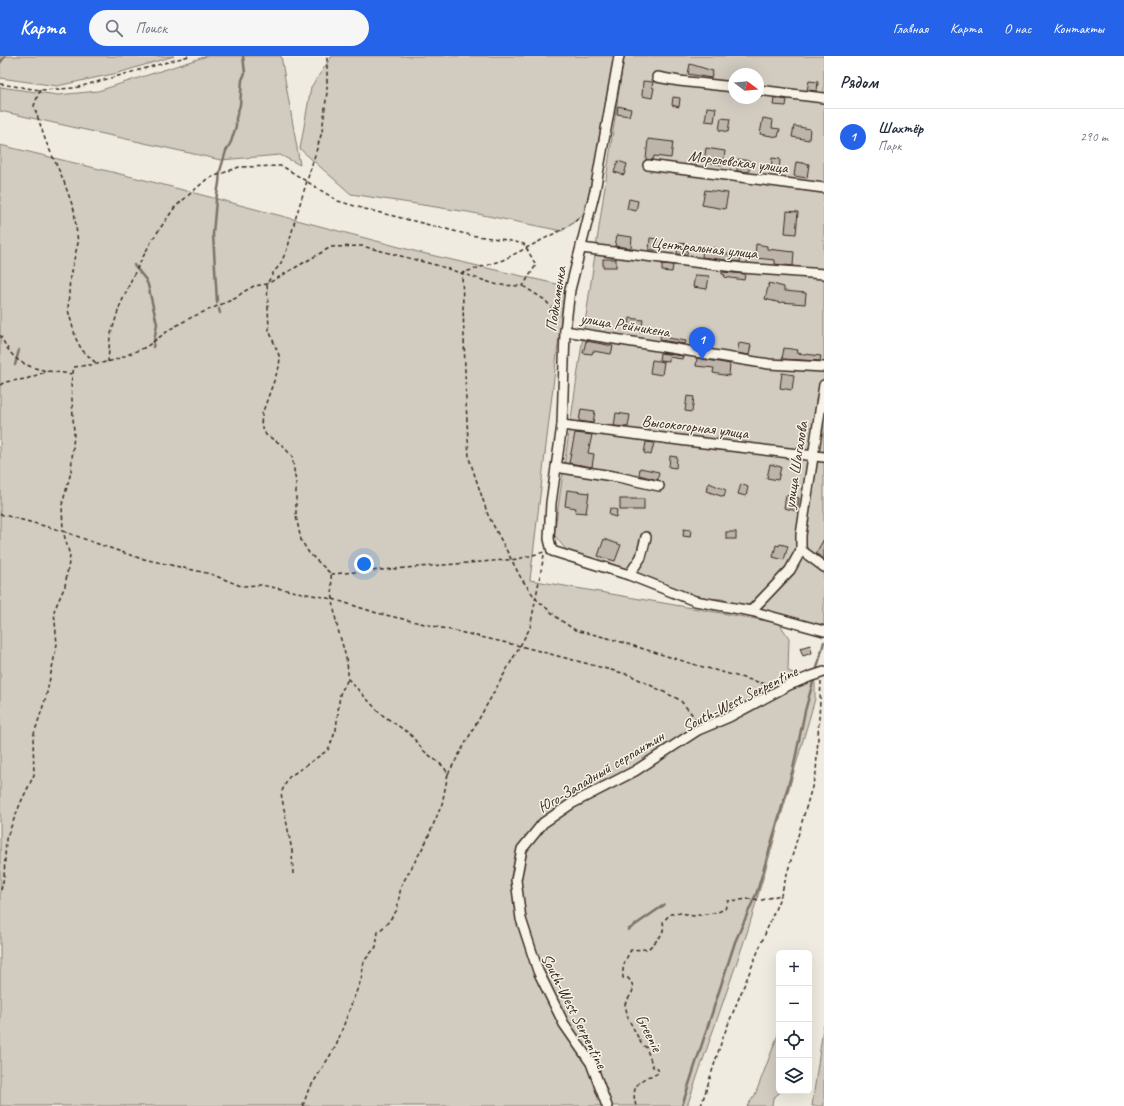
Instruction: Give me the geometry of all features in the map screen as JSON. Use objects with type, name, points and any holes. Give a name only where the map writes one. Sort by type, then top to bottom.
[{"type":"street","name":"Подкаменка","points":[[620,56],[595,191],[570,290],[565,331],[562,425],[551,503],[549,539],[552,551],[629,575]]},
{"type":"street","points":[[657,77],[728,87]]},
{"type":"street","points":[[764,91],[824,98]]},
{"type":"street","name":"Морелевская улица","points":[[648,165],[824,188]]},
{"type":"street","name":"Центральная улица","points":[[580,248],[742,268],[824,274]]},
{"type":"street","name":"улица Рейникена","points":[[565,331],[769,364],[824,367]]},
{"type":"street","name":"улица Шагалова","points":[[801,550],[801,535],[824,385]]},
{"type":"street","name":"Высокогорная улица","points":[[562,425],[824,457]]},
{"type":"street","points":[[556,467],[618,477],[659,486]]},
{"type":"street","points":[[646,537],[641,557],[629,575],[695,601],[751,611],[824,631]]},
{"type":"street","points":[[751,611],[790,570],[801,550],[824,567]]},
{"type":"street","name":"Юго-Западный серпантин","points":[[607,1106],[590,1063],[564,1024],[538,971],[521,920],[516,880],[522,849],[543,823],[571,804],[636,771],[698,730],[729,717],[810,676],[823,676]]},
{"type":"path","points":[[0,84],[40,90],[75,88],[189,56]]},
{"type":"path","points":[[293,874],[292,851],[281,793],[289,777],[328,750],[336,730],[340,694],[348,679],[348,671],[344,648],[336,620],[331,574],[309,553],[301,540],[296,516],[296,483],[292,456],[281,444],[266,435],[261,425],[262,414],[279,368],[280,358],[269,330],[267,284],[273,273],[280,265],[288,247],[322,132],[327,92],[327,56]]},
{"type":"path","points":[[40,90],[34,106],[46,142],[63,179],[74,210],[78,242],[70,276],[68,310],[76,339],[82,350],[97,364]]},
{"type":"path","points":[[108,362],[110,337],[119,308],[127,288],[152,240],[175,207],[206,179],[239,167],[282,166],[338,201],[470,235],[524,244],[536,265],[523,286]]},
{"type":"path","points":[[462,273],[503,260],[567,227],[579,218]]},
{"type":"path","points":[[1,890],[4,877],[6,839],[34,775],[33,737],[46,697],[56,644],[54,611],[65,586],[70,556],[63,531],[62,505],[71,472],[74,433],[71,383],[74,367],[108,362],[146,347],[172,328],[207,310],[236,298],[254,286],[267,284],[331,248],[362,246],[436,265],[498,285],[523,286],[545,300],[561,318],[565,331]]},
{"type":"path","points":[[462,273],[469,458],[488,515],[521,578],[536,599],[559,619],[576,630],[608,638],[703,667],[768,685],[785,688]]},
{"type":"path","points":[[0,335],[6,348],[22,363],[72,374]]},
{"type":"path","points":[[0,385],[5,382],[26,379],[49,370]]},
{"type":"path","points":[[0,514],[63,531],[138,558],[211,574],[241,586],[261,585],[334,599],[376,613],[520,646],[630,675],[680,700],[696,719],[698,730]]},
{"type":"path","points":[[303,1106],[308,1091],[336,1046],[361,980],[364,961],[376,947],[378,932],[386,925],[397,910],[401,886],[426,842],[442,804],[448,774],[530,628],[544,551],[518,559],[331,574]]},
{"type":"path","points":[[701,1106],[723,1038],[781,895],[816,773],[823,676]]},
{"type":"path","points":[[348,679],[381,714],[410,734],[420,746],[444,767],[448,774]]},
{"type":"path","name":"Greenie","points":[[636,1106],[633,1095],[637,1084],[648,1076],[656,1075],[659,1072],[657,1067],[653,1067],[646,1047],[642,1045],[628,1018],[625,1004],[633,992],[632,983],[628,978],[623,978],[624,961],[631,950],[648,949],[662,934],[664,926],[663,922],[670,914],[682,913],[692,916],[718,912],[725,909],[728,901],[750,899],[762,900],[781,895]]},
{"type":"shaded area","points":[[0,56],[174,56],[118,73],[57,86],[0,78]]},
{"type":"shaded area","points":[[207,56],[281,56],[300,165],[280,155],[221,160],[0,111],[0,87],[58,95],[98,91]]},
{"type":"shaded area","points":[[332,56],[619,56],[591,209],[562,231],[468,212],[351,194],[300,149],[311,87]]},
{"type":"shaded area","points":[[624,56],[824,56],[824,628],[804,623],[777,613],[746,609],[722,599],[700,598],[568,552],[554,535]]},
{"type":"shaded area","points":[[0,145],[145,180],[422,253],[565,286],[530,580],[779,623],[789,638],[788,671],[815,682],[815,699],[748,930],[687,1106],[0,1106]]},
{"type":"shaded area","points":[[824,1025],[824,1106],[812,1106],[823,1028]]},
{"type":"shaded area","points":[[776,1040],[776,1094],[778,1094],[773,1098],[772,1106],[747,1106],[755,1095]]},
{"type":"building","points":[[690,64],[713,71],[711,78],[688,74]]},
{"type":"building","points":[[643,81],[653,82],[652,87],[654,88],[652,98],[642,96]]},
{"type":"building","points":[[809,81],[818,82],[817,91],[807,90]]},
{"type":"building","points":[[673,97],[680,98],[679,107],[672,105]]},
{"type":"building","points":[[774,98],[787,100],[786,106],[773,105]]},
{"type":"building","points":[[618,106],[631,109],[629,116],[617,114]]},
{"type":"building","points":[[707,107],[716,108],[714,122],[705,121]]},
{"type":"building","points":[[721,118],[730,119],[728,132],[719,130]]},
{"type":"building","points":[[763,118],[773,120],[772,128],[780,129],[778,137],[760,134]]},
{"type":"building","points":[[794,126],[810,129],[809,140],[792,137]]},
{"type":"building","points":[[648,139],[673,142],[671,158],[654,156],[653,160],[646,160]]},
{"type":"building","points":[[706,148],[725,151],[723,165],[704,162]]},
{"type":"building","points":[[772,158],[780,159],[779,170],[771,169]]},
{"type":"building","points":[[738,159],[750,161],[749,172],[737,171]]},
{"type":"building","points":[[618,161],[627,164],[624,175],[614,172]]},
{"type":"building","points":[[796,162],[809,164],[807,178],[794,176]]},
{"type":"building","points":[[705,190],[728,193],[725,209],[702,205]]},
{"type":"building","points":[[629,199],[638,201],[636,211],[627,209]]},
{"type":"building","points":[[787,211],[798,212],[796,234],[785,233]]},
{"type":"building","points":[[617,235],[632,237],[631,248],[615,246]]},
{"type":"building","points":[[650,238],[658,239],[656,250],[649,250]]},
{"type":"building","points":[[678,243],[688,244],[687,255],[677,254]]},
{"type":"building","points":[[756,244],[767,246],[767,249],[794,252],[793,266],[775,264],[775,260],[755,258]]},
{"type":"building","points":[[703,247],[715,248],[715,252],[741,256],[740,262],[702,257]]},
{"type":"building","points":[[603,259],[616,259],[616,267],[603,267]]},
{"type":"building","points":[[662,264],[673,265],[672,272],[662,271]]},
{"type":"building","points":[[722,272],[745,274],[744,280],[724,277],[725,275],[722,274]]},
{"type":"building","points":[[695,275],[709,276],[707,289],[693,287]]},
{"type":"building","points":[[769,283],[784,287],[784,291],[806,293],[805,304],[781,303],[765,299]]},
{"type":"building","points":[[630,318],[643,320],[641,332],[628,330]]},
{"type":"building","points":[[661,331],[669,332],[668,338],[686,341],[685,344],[660,340]]},
{"type":"building","points":[[586,341],[613,346],[611,354],[593,351],[592,354],[583,353]]},
{"type":"building","points":[[739,343],[751,345],[749,355],[737,353]]},
{"type":"building","points":[[784,348],[798,350],[797,353],[821,356],[820,361],[782,359]]},
{"type":"building","points":[[660,353],[683,356],[682,359],[669,357],[669,361],[659,360]]},
{"type":"building","points":[[697,358],[730,364],[729,376],[713,373],[714,368],[696,366]]},
{"type":"building","points":[[652,360],[664,362],[662,375],[650,373]]},
{"type":"building","points":[[782,373],[794,375],[792,390],[780,388]]},
{"type":"building","points":[[687,396],[694,397],[692,412],[685,411]]},
{"type":"building","points":[[581,409],[595,411],[593,423],[579,421]]},
{"type":"building","points":[[616,413],[630,415],[628,427],[614,426]]},
{"type":"building","points":[[575,433],[592,435],[588,453],[594,454],[592,467],[569,463]]},
{"type":"building","points":[[646,442],[654,443],[651,455],[644,453]]},
{"type":"building","points":[[670,456],[677,457],[676,468],[669,467]]},
{"type":"building","points":[[770,464],[781,467],[778,480],[767,478]]},
{"type":"building","points":[[640,468],[659,472],[658,480],[639,475]]},
{"type":"building","points":[[709,483],[726,490],[724,497],[706,491]]},
{"type":"building","points":[[741,484],[748,487],[746,496],[738,494]]},
{"type":"building","points":[[567,490],[589,493],[586,513],[575,512],[576,508],[565,506]]},
{"type":"building","points":[[786,495],[799,498],[797,511],[784,508]]},
{"type":"building","points":[[620,499],[644,499],[644,510],[620,510]]},
{"type":"building","points":[[610,508],[617,510],[616,517],[609,515]]},
{"type":"building","points":[[684,529],[691,530],[690,537],[683,536]]},
{"type":"building","points":[[726,532],[736,532],[736,539],[726,539]]},
{"type":"building","points":[[604,539],[621,545],[615,561],[598,556]]},
{"type":"building","points":[[824,539],[824,560],[816,553]]},
{"type":"building","points":[[780,544],[788,546],[784,560],[773,557],[776,545],[779,546]]},
{"type":"building","points":[[810,645],[812,653],[803,656],[800,648]]},
{"type":"waterway","points":[[0,63],[5,56]]},
{"type":"waterway","points":[[217,302],[213,234],[216,200],[220,171],[236,126],[236,118],[240,105],[242,80],[245,73],[243,56]]},
{"type":"waterway","points":[[134,265],[146,280],[148,285],[157,324],[153,347]]},
{"type":"waterway","points":[[219,309],[220,313]]},
{"type":"waterway","points":[[15,365],[19,350]]},
{"type":"waterway","points":[[817,668],[824,642]]},
{"type":"waterway","points":[[682,1106],[735,942],[757,892],[793,769],[805,711],[813,682]]},
{"type":"waterway","points":[[628,930],[664,905]]},
{"type":"place","name":"Шахтёр","points":[[702,360]]}]
